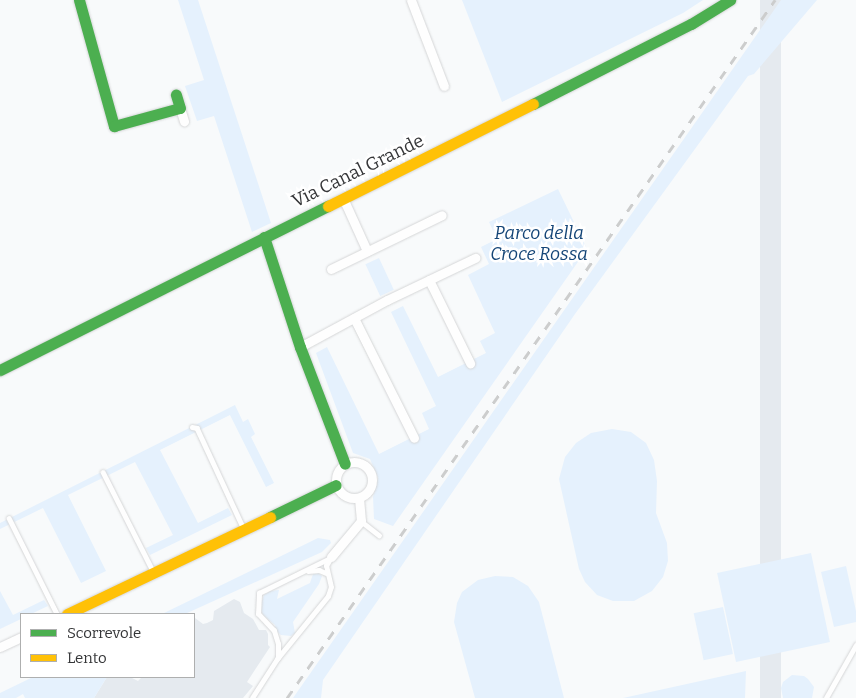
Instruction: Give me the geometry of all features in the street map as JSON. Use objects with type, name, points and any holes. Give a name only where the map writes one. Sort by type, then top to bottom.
[{"type":"main road","points":[[79,0],[114,126],[180,108],[176,95]]},
{"type":"main road","name":"Via Canal Grande","points":[[0,370],[638,51],[691,24],[730,0]]},
{"type":"main road","points":[[264,237],[300,346],[345,464]]},
{"type":"main road","points":[[69,613],[336,485]]},
{"type":"street","points":[[411,0],[444,86]]},
{"type":"street","points":[[180,108],[184,121]]},
{"type":"street","points":[[342,198],[367,251]]},
{"type":"street","points":[[331,269],[442,215]]},
{"type":"street","points":[[300,346],[475,258]]},
{"type":"street","points":[[429,280],[470,362]]},
{"type":"street","points":[[354,318],[414,438]]},
{"type":"street","points":[[345,464],[361,464],[372,476],[368,492],[358,498],[347,498],[342,495],[336,485],[338,470],[345,464]]},
{"type":"street","points":[[331,557],[361,522],[358,498]]},
{"type":"street","points":[[0,647],[20,637]]},
{"type":"lane","points":[[192,427],[197,428],[244,528]]},
{"type":"lane","points":[[103,472],[153,572]]},
{"type":"lane","points":[[10,518],[57,613]]},
{"type":"lane","points":[[361,522],[379,535]]},
{"type":"lane","points":[[277,659],[278,644],[274,631],[258,614],[259,594],[331,557]]},
{"type":"lane","points":[[252,698],[277,659],[328,596],[331,588],[326,573],[326,566],[331,557]]},
{"type":"lane","points":[[306,571],[320,570],[326,573]]},
{"type":"lane","points":[[826,698],[856,645]]},
{"type":"shaded area","points":[[760,0],[781,0],[781,698],[760,698]]},
{"type":"shaded area","points":[[234,599],[240,602],[244,613],[253,619],[259,630],[266,630],[268,634],[268,645],[270,647],[247,682],[253,686],[243,698],[94,698],[106,678],[132,678],[138,681],[141,678],[195,678],[195,618],[203,624],[207,623],[213,620],[214,611]]},
{"type":"green space","points":[[178,0],[198,0],[271,223],[252,232],[214,116],[197,121],[185,86],[204,80]]},
{"type":"green space","points":[[462,0],[703,0],[683,13],[502,102]]},
{"type":"green space","points":[[781,0],[817,0],[754,74],[748,76],[575,314],[323,680],[321,698],[293,698]]},
{"type":"green space","name":"Parco della Croce Rossa","points":[[558,189],[587,249],[393,526],[374,519],[373,497],[378,478],[370,459],[353,453],[316,353],[327,347],[379,454],[429,429],[422,413],[436,406],[391,312],[403,306],[438,377],[486,353],[480,341],[495,333],[468,275],[489,264],[481,247],[497,239],[489,222]]},
{"type":"green space","points":[[379,258],[394,290],[380,296],[365,264]]},
{"type":"green space","points":[[235,405],[243,422],[248,419],[255,434],[251,437],[274,483],[266,487],[230,415],[160,450],[198,523],[228,508],[232,515],[150,555],[146,548],[173,535],[135,462],[68,495],[106,571],[81,583],[43,508],[0,529],[0,523]]},
{"type":"green space","points":[[612,429],[631,432],[646,443],[654,460],[657,481],[656,513],[667,543],[668,561],[663,577],[652,591],[634,601],[613,601],[597,595],[585,582],[579,569],[559,479],[565,457],[576,443],[591,433]]},
{"type":"green space","points":[[318,538],[330,540],[331,543],[322,552],[187,613],[164,613]]},
{"type":"green space","points":[[811,553],[830,642],[736,662],[717,573]]},
{"type":"green space","points":[[846,566],[856,611],[856,622],[834,627],[821,572]]},
{"type":"green space","points":[[318,573],[322,576],[319,584],[293,622],[295,633],[291,636],[281,635],[276,631],[275,625],[263,615],[260,607],[264,595],[270,591],[279,590],[277,599],[310,583],[313,574]]},
{"type":"green space","points":[[495,576],[513,577],[528,586],[539,602],[564,698],[475,698],[454,622],[457,603],[462,592],[478,580]]},
{"type":"green space","points":[[0,591],[13,615],[44,600],[48,606],[33,613],[20,613],[20,619],[0,629]]},
{"type":"green space","points":[[723,607],[733,654],[704,660],[694,613]]},
{"type":"green space","points":[[746,671],[745,698],[623,698]]},
{"type":"green space","points":[[792,675],[804,676],[808,679],[814,687],[812,698],[783,698],[781,688],[783,682]]},
{"type":"green space","points":[[31,678],[106,678],[94,698],[25,698],[23,694],[16,698],[0,698],[0,693]]},
{"type":"railway","points":[[287,698],[775,0]]},
{"type":"traffic: fast","points":[[79,0],[114,126],[180,108],[176,95]]},
{"type":"traffic: fast","points":[[533,104],[691,24],[730,0]]},
{"type":"traffic: fast","points":[[0,370],[328,206]]},
{"type":"traffic: fast","points":[[264,237],[300,347],[345,464]]},
{"type":"traffic: fast","points":[[270,517],[336,485]]},
{"type":"traffic: slow","points":[[328,206],[533,104]]},
{"type":"traffic: slow","points":[[69,613],[270,517]]}]
